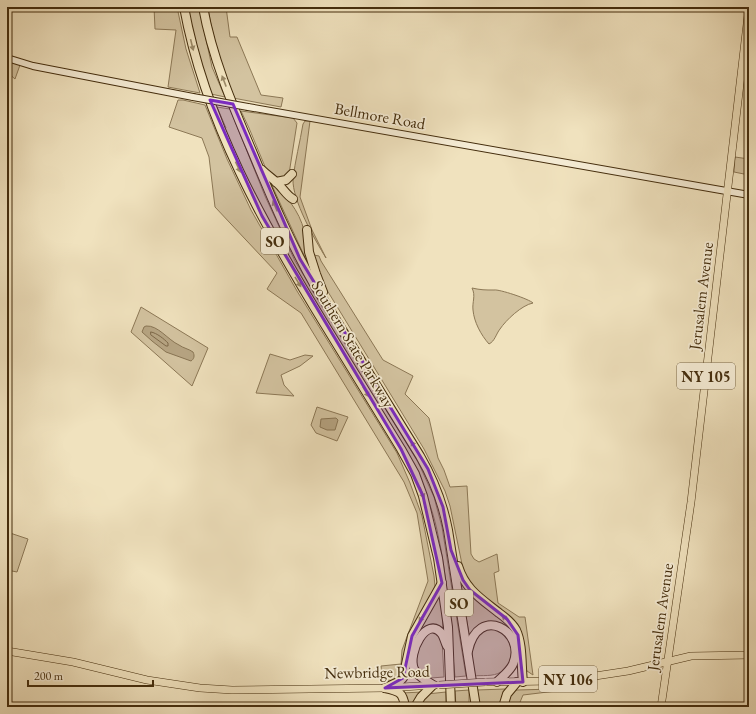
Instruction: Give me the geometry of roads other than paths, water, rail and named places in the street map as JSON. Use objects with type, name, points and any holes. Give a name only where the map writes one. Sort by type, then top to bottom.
[{"type":"highway","name":"Southern State Parkway","points":[[184,7],[200,72],[220,128],[249,190],[289,266],[415,474],[429,517],[442,583],[448,627],[451,707]]},
{"type":"highway","name":"Southern State Parkway","points":[[203,7],[208,32],[218,67],[281,220],[300,258],[333,315],[435,483],[443,506],[452,550],[476,707]]},
{"type":"highway","points":[[255,157],[266,175],[276,182],[293,199]]},
{"type":"highway","points":[[276,182],[286,180],[292,174]]},
{"type":"highway","points":[[307,230],[310,257],[333,315]]},
{"type":"highway","points":[[310,257],[319,252]]},
{"type":"highway","points":[[452,550],[463,580],[470,590],[507,619],[515,629],[520,644],[520,682],[507,694],[503,707]]},
{"type":"highway","points":[[385,688],[403,678],[412,636],[442,583]]},
{"type":"highway","points":[[468,656],[472,638],[480,629],[490,626],[497,626],[505,630],[514,643],[515,658],[511,669],[497,682]]},
{"type":"highway","points":[[415,707],[421,697],[436,685],[419,676],[414,668],[412,660],[417,643],[423,633],[427,630],[437,630],[442,633],[449,651]]},
{"type":"highway","points":[[385,688],[400,693],[404,707]]},
{"type":"main road","name":"Jerusalem Avenue","points":[[661,707],[691,502],[749,7]]},
{"type":"main road","name":"Bellmore Road","points":[[7,58],[33,66],[193,97],[749,195]]},
{"type":"main road","name":"Newbridge Road","points":[[7,651],[73,662],[147,680],[200,688],[232,690],[385,688],[485,682],[520,682],[590,677],[628,671],[691,656],[749,655]]},
{"type":"water","points":[[146,326],[159,330],[175,343],[193,352],[193,359],[191,361],[166,352],[142,332]]},
{"type":"water","points":[[336,418],[338,420],[335,430],[327,430],[320,427],[321,419]]}]
